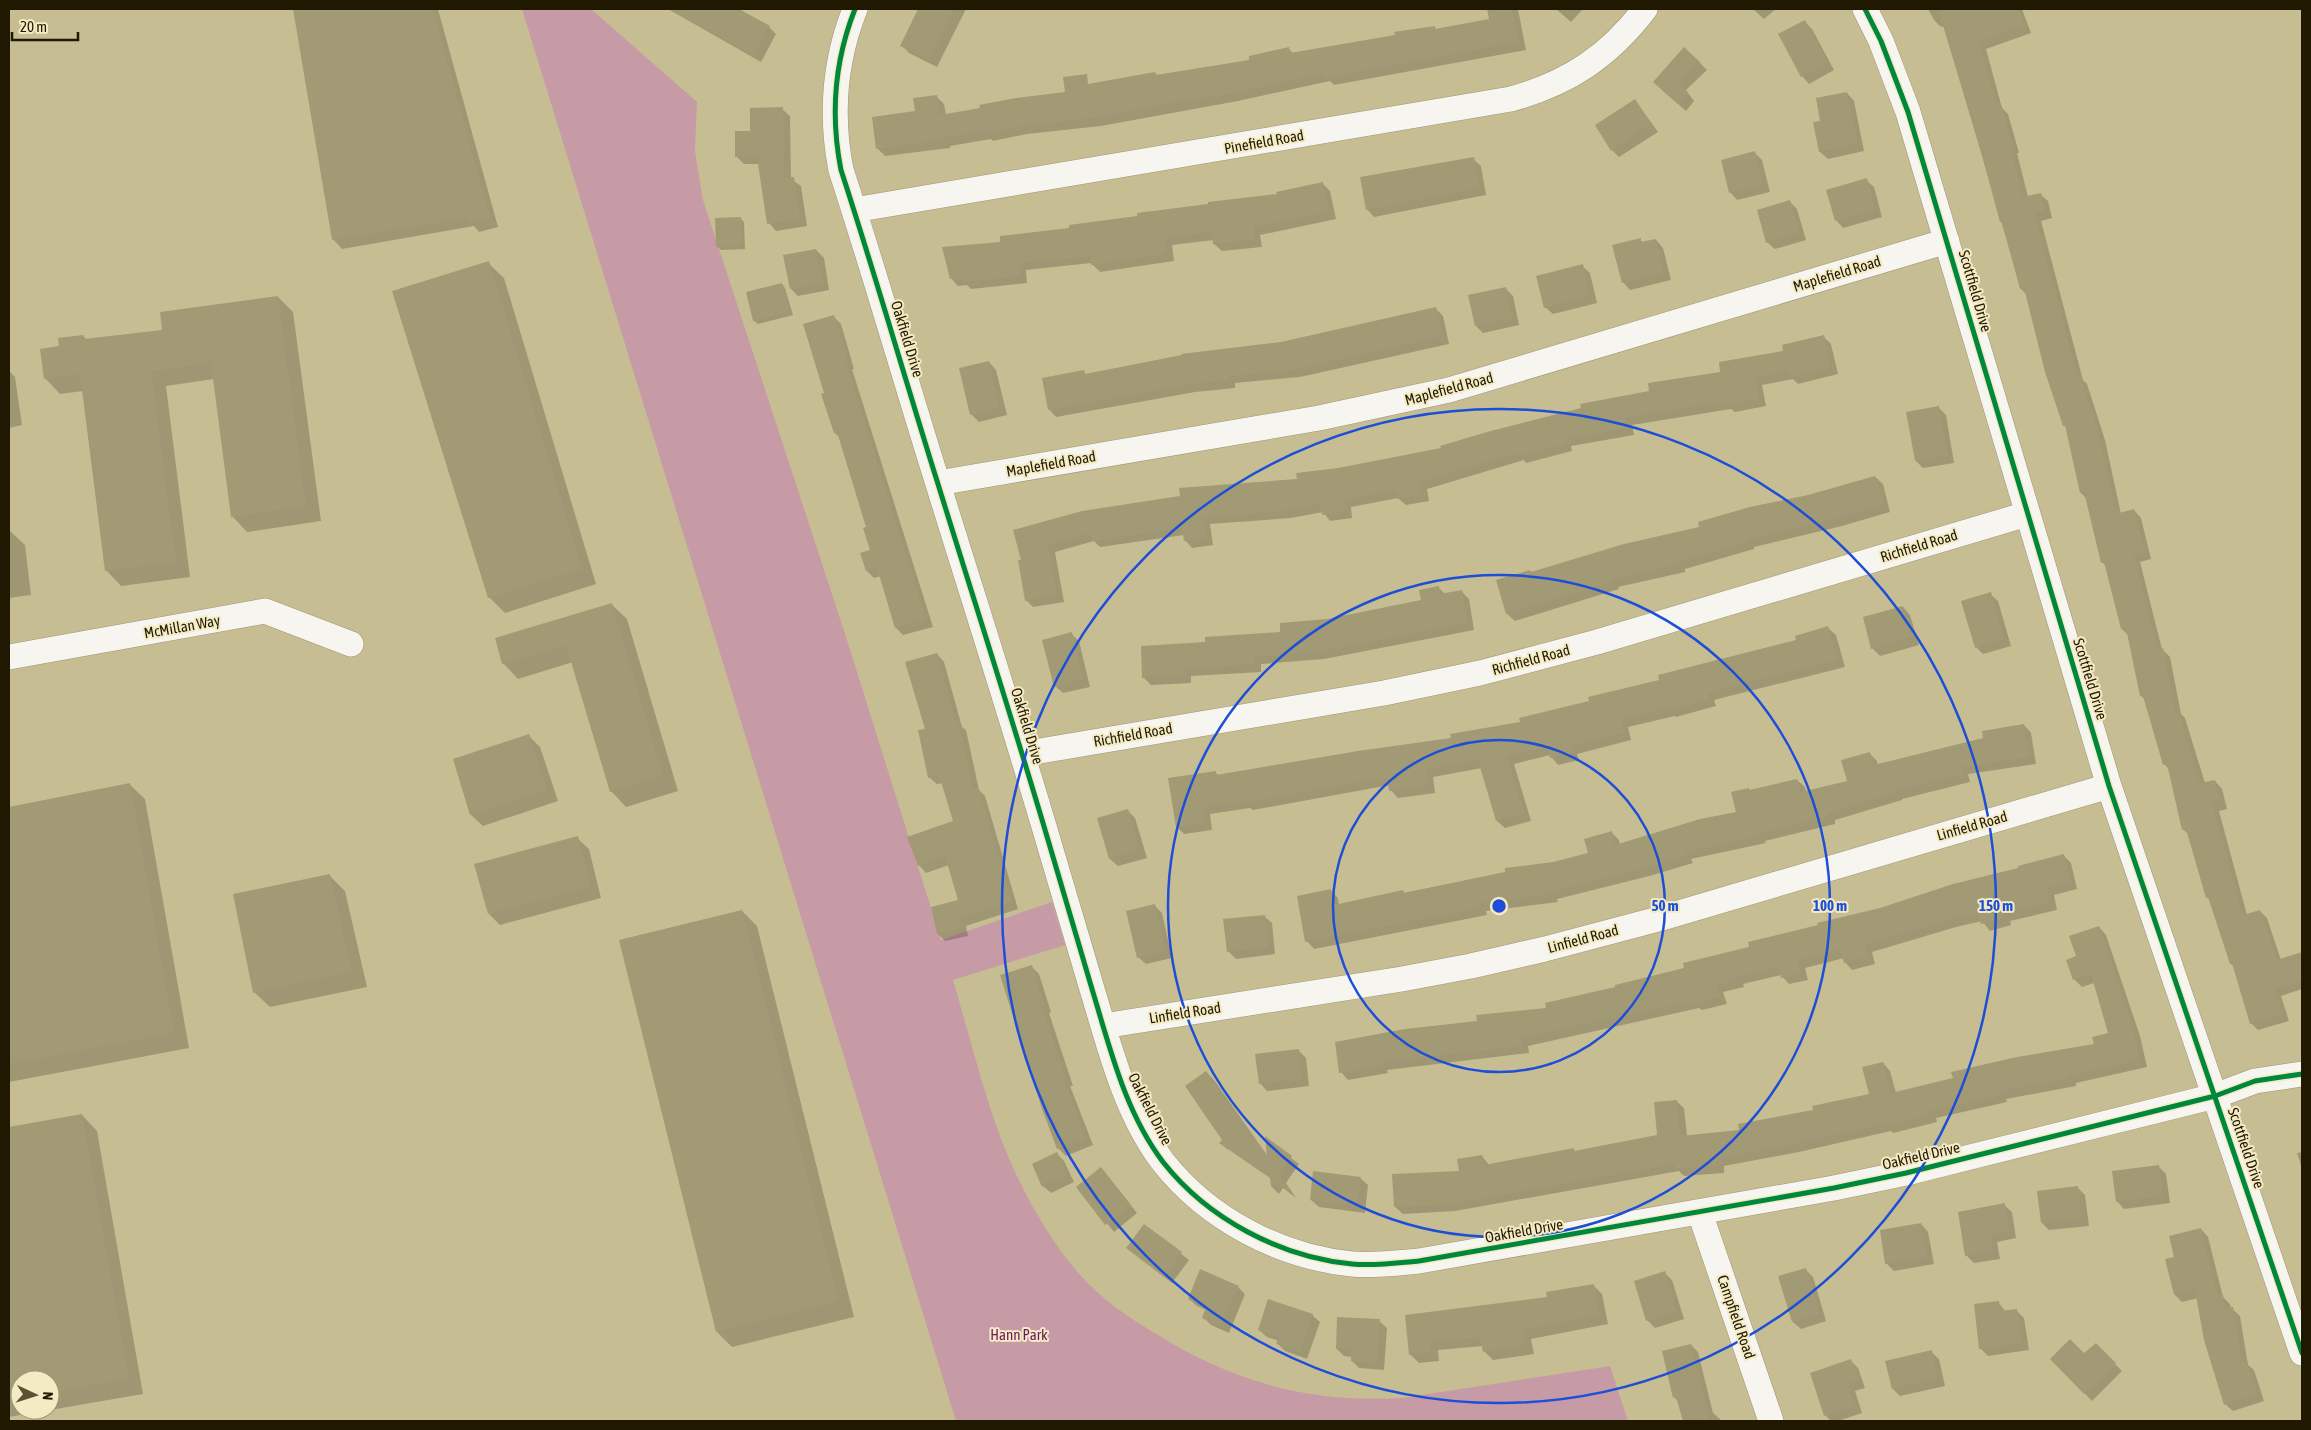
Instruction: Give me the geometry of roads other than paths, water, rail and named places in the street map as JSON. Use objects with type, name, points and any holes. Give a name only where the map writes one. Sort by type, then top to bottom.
[{"type":"street","name":"Oakfield Drive","points":[[855,9],[838,66],[833,118],[841,170],[1022,754],[1119,1076],[1144,1132],[1162,1160],[1185,1186],[1223,1216],[1265,1241],[1296,1253],[1327,1261],[1356,1265],[1419,1261],[1782,1199],[1906,1173],[2215,1096],[2255,1081],[2302,1074]]},
{"type":"street","name":"Pinefield Road","points":[[854,210],[1511,99],[1536,92],[1583,69],[1607,52],[1629,30],[1645,9]]},
{"type":"street","name":"Scottfield Drive","points":[[1865,9],[1896,78],[1947,241],[2109,786],[2302,1353]]},
{"type":"street","name":"Maplefield Road","points":[[938,483],[1319,418],[1440,393],[1947,241]]},
{"type":"street","name":"Richfield Road","points":[[1022,754],[1384,693],[1480,673],[1597,642],[2027,514]]},
{"type":"street","name":"McMillan Way","points":[[9,657],[265,611],[351,644]]},
{"type":"street","name":"Linfield Road","points":[[1103,1026],[1402,979],[1536,951],[1662,918],[2109,786]]},
{"type":"street","name":"Campfield Road","points":[[1700,1213],[1771,1421]]},
{"type":"park label","name":"Hann Park","points":[[1019,1335]]}]
